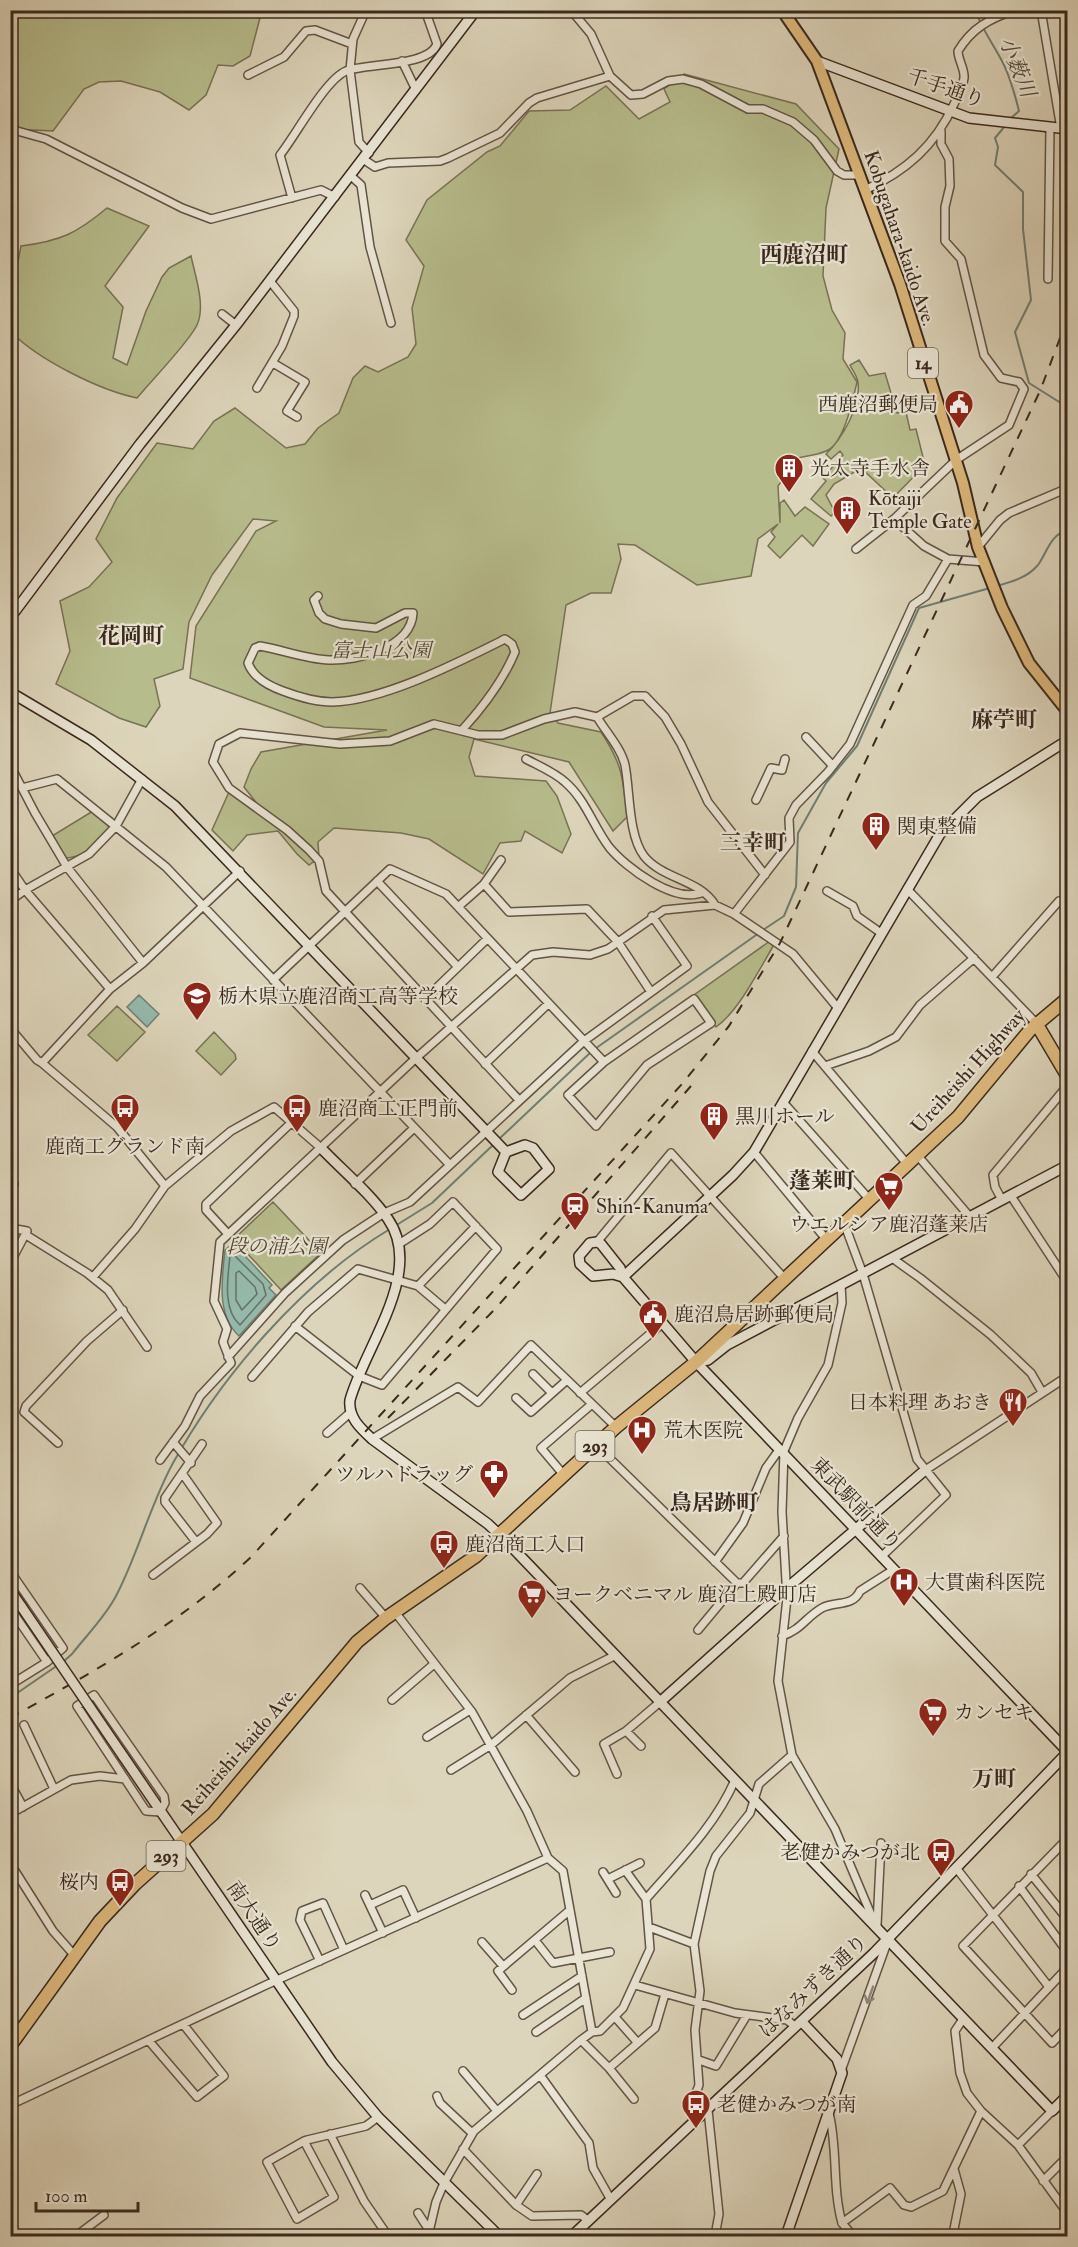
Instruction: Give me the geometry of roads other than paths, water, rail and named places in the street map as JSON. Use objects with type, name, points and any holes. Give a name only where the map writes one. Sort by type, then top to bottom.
[{"type":"highway","name":"Ureiheishi Highway","points":[[499,1535],[616,1427],[696,1362],[918,1156],[966,1109],[1036,1023],[1068,998]]},
{"type":"highway","points":[[1036,1023],[1068,1077]]},
{"type":"highway","name":"Reiheishi-kaido Ave.","points":[[10,2046],[74,1955],[117,1902],[182,1843],[229,1796],[357,1642],[390,1615],[470,1560],[499,1535]]},
{"type":"main road","name":"Kobugahara-kaido Ave.","points":[[782,10],[817,61],[900,284],[956,460],[978,547],[1021,648],[1068,712]]},
{"type":"street","points":[[366,10],[352,44],[350,70],[359,142],[375,167],[412,160],[440,161],[500,133],[528,103],[537,98],[610,76]]},
{"type":"street","points":[[292,198],[279,155],[332,81],[350,70],[402,61],[429,54],[436,48],[438,44],[425,10]]},
{"type":"street","points":[[571,10],[591,34],[610,76],[632,95],[643,94],[668,81],[684,79],[701,84],[748,109],[763,109],[794,122],[814,140],[837,171],[844,175],[860,175]]},
{"type":"street","points":[[865,190],[894,177],[922,153],[940,131],[951,112],[965,75],[958,51],[968,35],[995,17],[1015,10]]},
{"type":"street","points":[[1041,10],[1064,129]]},
{"type":"street","points":[[12,612],[140,444],[335,197],[472,12]]},
{"type":"street","points":[[248,75],[284,57],[306,31],[315,30],[352,44]]},
{"type":"street","points":[[402,61],[416,90]]},
{"type":"street","name":"千手通り","points":[[817,61],[951,112],[990,122],[1064,129]]},
{"type":"street","points":[[1048,279],[1050,128]]},
{"type":"street","points":[[10,129],[46,140],[202,217],[216,219],[321,190],[335,197]]},
{"type":"street","points":[[856,549],[894,519],[956,460],[1009,425],[1024,388],[1019,382],[1001,378],[984,355],[961,259],[945,241],[945,207],[950,186],[949,159],[941,144],[940,131]]},
{"type":"street","points":[[351,176],[361,185],[370,247],[391,323]]},
{"type":"street","points":[[257,388],[273,363],[294,311],[270,281]]},
{"type":"street","points":[[222,314],[236,325]]},
{"type":"street","points":[[273,363],[305,382],[287,411],[297,417]]},
{"type":"street","points":[[978,547],[1000,520],[1009,513],[1068,489]]},
{"type":"street","points":[[894,519],[924,546],[948,559],[985,562]]},
{"type":"street","points":[[734,914],[790,842],[789,818],[796,805],[833,766],[850,744],[913,605],[927,596],[948,559]]},
{"type":"street","points":[[318,596],[314,600],[319,613],[330,622],[376,628],[405,613],[413,613],[412,622],[395,641],[377,651],[357,656],[331,660],[260,646],[251,651],[248,663],[259,678],[301,697],[322,701],[353,700],[432,673],[505,639],[512,644],[515,652],[510,665],[489,697],[462,730]]},
{"type":"street","points":[[10,692],[69,725],[142,778],[175,806],[240,871],[308,946],[504,1150]]},
{"type":"street","points":[[519,1100],[326,891],[319,861],[309,850],[225,784],[213,762],[219,744],[240,733],[340,744],[390,741],[434,724],[478,735],[502,735],[544,719],[575,712],[597,717],[633,696],[645,696],[665,717],[681,744],[708,802],[765,875]]},
{"type":"street","points":[[597,717],[621,754],[625,765],[631,819],[642,855],[673,876],[704,892],[715,905],[734,914],[793,954],[837,1007]]},
{"type":"street","points":[[806,737],[833,766]]},
{"type":"street","points":[[784,1278],[712,1195],[671,1153],[597,1242],[587,1246],[579,1256],[579,1262],[593,1276],[610,1274],[623,1277],[712,1195],[754,1152],[940,834],[984,792],[1068,740]]},
{"type":"street","points":[[526,759],[566,783],[592,815],[610,848],[663,890],[694,896],[704,892]]},
{"type":"street","points":[[756,800],[771,768],[782,770],[785,759]]},
{"type":"street","points":[[10,765],[67,867],[143,963]]},
{"type":"street","points":[[22,788],[57,778],[166,867],[450,1165]]},
{"type":"street","points":[[10,901],[89,854],[116,826],[142,778]]},
{"type":"street","points":[[458,907],[484,884],[501,860]]},
{"type":"street","points":[[10,868],[25,890],[110,989]]},
{"type":"street","points":[[273,980],[390,869],[446,894],[514,969],[604,1062]]},
{"type":"street","points":[[42,1063],[110,989],[143,963],[240,871]]},
{"type":"street","points":[[377,881],[458,967]]},
{"type":"street","points":[[484,884],[509,912],[587,909],[618,942],[651,992]]},
{"type":"street","points":[[907,889],[1036,1023]]},
{"type":"street","points":[[827,891],[853,906],[857,916],[881,933]]},
{"type":"street","points":[[992,977],[1052,908],[1063,900],[1068,906]]},
{"type":"street","points":[[160,1460],[174,1444],[200,1396],[231,1363],[223,1342],[226,1329],[215,1305],[213,1294],[220,1242],[228,1234],[415,1059],[452,1028],[514,969],[532,956],[553,952],[590,955],[618,942],[652,916],[664,910],[715,905]]},
{"type":"street","points":[[228,1357],[285,1293],[343,1240],[410,1202],[487,1134],[519,1100],[584,1041],[687,966],[652,916]]},
{"type":"street","points":[[425,999],[487,939]]},
{"type":"street","points":[[825,1066],[869,1051],[896,1037],[920,1005],[974,958]]},
{"type":"street","points":[[694,999],[711,1023],[647,1065],[596,1126],[568,1095],[604,1062],[694,999]]},
{"type":"street","points":[[485,1064],[548,1004]]},
{"type":"street","points":[[10,1028],[37,1060],[117,1127],[165,1186]]},
{"type":"street","points":[[812,1050],[908,1165]]},
{"type":"street","points":[[1068,1085],[993,1175],[995,1187],[1006,1198],[1068,1283]]},
{"type":"street","points":[[783,1102],[870,1200]]},
{"type":"street","points":[[93,1277],[135,1229],[165,1186],[231,1131],[274,1107],[321,1148],[356,1184],[386,1217],[398,1239],[401,1265],[398,1280],[350,1400],[351,1412],[357,1424],[372,1439],[499,1535],[1052,2111]]},
{"type":"street","points":[[228,1234],[206,1210],[206,1204],[291,1123]]},
{"type":"street","points":[[356,1184],[414,1128]]},
{"type":"street","points":[[504,1150],[527,1145]]},
{"type":"street","points":[[504,1150],[498,1172],[520,1195],[547,1173],[547,1163],[527,1145]]},
{"type":"street","points":[[501,1177],[502,1168],[527,1145]]},
{"type":"street","points":[[754,1152],[826,1239]]},
{"type":"street","points":[[918,1156],[970,1217]]},
{"type":"street","points":[[696,1362],[708,1360],[727,1345],[1068,1165]]},
{"type":"street","points":[[295,1326],[359,1376],[382,1385],[497,1249],[453,1202],[430,1224],[398,1239]]},
{"type":"street","points":[[844,1223],[862,1274],[917,1459],[924,1471],[946,1495],[881,1557]]},
{"type":"street","points":[[418,1286],[476,1226]]},
{"type":"street","points":[[10,1228],[27,1231],[10,1263]]},
{"type":"street","points":[[26,1235],[93,1277],[108,1290],[147,1347]]},
{"type":"street","points":[[597,1242],[614,1260],[610,1274]]},
{"type":"street","points":[[892,1258],[991,1335],[1031,1373],[1042,1392]]},
{"type":"street","name":"東武駅前通り","points":[[614,1260],[623,1277],[696,1362],[1068,1752]]},
{"type":"street","points":[[252,1377],[295,1326],[358,1269],[418,1286],[445,1309]]},
{"type":"street","points":[[715,1562],[743,1523],[766,1468],[782,1453],[828,1365],[842,1303],[841,1284]]},
{"type":"street","points":[[58,1443],[24,1412],[26,1406],[87,1341],[123,1310]]},
{"type":"street","points":[[580,1393],[663,1323]]},
{"type":"street","points":[[372,1439],[458,1387],[478,1402],[531,1345],[616,1427]]},
{"type":"street","points":[[533,1374],[552,1393]]},
{"type":"street","points":[[617,1774],[604,1744],[626,1731],[660,1702],[854,1529],[924,1471],[1068,1376]]},
{"type":"street","points":[[516,1398],[531,1412],[567,1380]]},
{"type":"street","points":[[563,1474],[541,1448],[592,1404]]},
{"type":"street","points":[[327,1433],[351,1412]]},
{"type":"street","points":[[174,1444],[189,1461]]},
{"type":"street","points":[[196,1542],[165,1502],[189,1461],[202,1444]]},
{"type":"street","points":[[596,1445],[737,1583],[743,1583],[783,1536]]},
{"type":"street","points":[[782,1453],[783,1536],[787,1588],[778,1681],[792,1755],[835,1829],[877,1928]]},
{"type":"street","points":[[153,1575],[196,1542],[218,1520],[182,1473]]},
{"type":"street","points":[[782,1636],[795,1632],[820,1609],[846,1603],[858,1597],[861,1591],[893,1570]]},
{"type":"street","points":[[10,1571],[63,1648],[47,1662],[10,1685]]},
{"type":"street","points":[[698,1630],[737,1583]]},
{"type":"street","points":[[360,1588],[390,1615],[434,1664],[470,1710],[527,1811],[548,1858],[563,1871],[592,2032]]},
{"type":"street","name":"南大通り","points":[[10,1590],[332,2062],[378,2117],[499,2236]]},
{"type":"street","points":[[10,1608],[47,1662]]},
{"type":"street","points":[[451,1770],[490,1745],[570,1678],[616,1655]]},
{"type":"street","points":[[392,1700],[434,1664]]},
{"type":"street","points":[[94,1695],[166,1800],[160,1812],[146,1811],[125,1779],[77,1706],[94,1695]]},
{"type":"street","points":[[427,1737],[470,1710]]},
{"type":"street","points":[[526,1716],[575,1772]]},
{"type":"street","points":[[24,1725],[54,1790]]},
{"type":"street","points":[[626,1731],[641,1746]]},
{"type":"street","name":"はなみずき通り","points":[[574,2235],[888,1940],[1068,1752]]},
{"type":"street","points":[[715,2236],[718,2214],[704,2114],[691,2106],[699,2085],[699,2060],[695,2030],[699,2004],[694,1944],[716,1856],[741,1828],[756,1802],[759,1785],[792,1755]]},
{"type":"street","points":[[10,1814],[71,1780],[100,1776],[125,1779]]},
{"type":"street","points":[[646,1899],[674,1864],[696,1845],[735,1780]]},
{"type":"street","points":[[10,1783],[23,1807]]},
{"type":"street","points":[[1068,1838],[963,1946],[1052,2043],[1068,2026]]},
{"type":"street","points":[[877,1928],[881,1843]]},
{"type":"street","points":[[10,2105],[275,1981],[548,1858]]},
{"type":"street","points":[[10,1863],[53,1931],[74,1955]]},
{"type":"street","points":[[616,1893],[606,1875],[640,1863]]},
{"type":"street","points":[[957,1869],[1049,1987]]},
{"type":"street","points":[[430,2232],[436,2202],[444,2183],[472,2133],[581,2040],[592,2032],[600,2031],[615,2017],[635,1985],[650,1948],[647,1936],[649,1927],[646,1899],[625,1870]]},
{"type":"street","points":[[1031,1874],[1068,1920]]},
{"type":"street","points":[[1019,1886],[1068,1953]]},
{"type":"street","points":[[370,1905],[403,1890],[416,1918]]},
{"type":"street","points":[[365,1896],[383,1933]]},
{"type":"street","points":[[320,1961],[300,1920],[302,1911],[323,1903],[344,1950]]},
{"type":"street","points":[[512,1990],[498,1971],[570,1910]]},
{"type":"street","points":[[649,1927],[694,1944]]},
{"type":"street","points":[[786,2236],[888,1940]]},
{"type":"street","points":[[482,1941],[503,1966]]},
{"type":"street","points":[[538,1944],[554,1963],[610,1952]]},
{"type":"street","points":[[992,2048],[1068,1967]]},
{"type":"street","points":[[523,2015],[582,1976]]},
{"type":"street","points":[[635,1985],[699,2004],[799,2024],[837,2059],[842,2068]]},
{"type":"street","points":[[609,2068],[655,2028],[665,1994]]},
{"type":"street","points":[[536,2032],[586,1998]]},
{"type":"street","points":[[699,2060],[716,2066],[747,2015]]},
{"type":"street","points":[[615,2017],[637,2042]]},
{"type":"street","points":[[963,2019],[955,2031],[960,2073],[967,2093],[981,2111],[1018,2145],[1067,2213]]},
{"type":"street","points":[[149,2041],[197,2097],[224,2076],[183,2024]]},
{"type":"street","points":[[581,2040],[609,2068],[634,2099]]},
{"type":"street","points":[[463,2071],[497,2112]]},
{"type":"street","points":[[540,2075],[589,2143],[592,2168],[611,2200]]},
{"type":"street","points":[[1018,2145],[1068,2095]]},
{"type":"street","points":[[437,2096],[440,2103],[472,2133]]},
{"type":"street","points":[[842,2223],[890,2188],[904,2205],[911,2207],[943,2191],[981,2111]]},
{"type":"street","points":[[829,2113],[833,2129],[836,2204],[842,2223],[853,2236]]},
{"type":"street","points":[[304,2141],[334,2197],[297,2219],[267,2162],[304,2141],[366,2126],[378,2117]]},
{"type":"street","points":[[330,2134],[364,2201],[388,2236]]},
{"type":"street","points":[[463,2149],[516,2205],[532,2216],[581,2215],[588,2221]]},
{"type":"street","points":[[1043,2181],[1068,2156]]},
{"type":"street","points":[[954,2169],[961,2194],[954,2229]]},
{"type":"street","points":[[516,2205],[537,2174]]},
{"type":"street","points":[[418,2213],[430,2232],[438,2236]]},
{"type":"street","points":[[76,2236],[104,2215]]},
{"type":"street","points":[[10,2232],[13,2236]]},
{"type":"water","points":[[139,995],[159,1014],[147,1027],[127,1007]]},
{"type":"water","points":[[233,1243],[272,1285],[269,1288],[276,1295],[239,1336],[227,1318],[222,1296],[225,1250]]},
{"type":"waterway","name":"小薮川","points":[[975,10],[1005,67],[1012,86],[1019,111],[1010,119]]},
{"type":"waterway","points":[[1005,126],[995,138],[998,147],[995,165],[1023,192],[1023,229],[1031,300],[1015,332],[1029,383],[1064,405],[1068,421]]},
{"type":"waterway","points":[[996,586],[1029,573],[1038,565],[1057,535],[1068,530]]},
{"type":"waterway","points":[[763,930],[784,916],[796,887],[798,833],[826,783],[857,746],[919,608],[990,588]]},
{"type":"waterway","points":[[498,1140],[592,1051],[759,933]]},
{"type":"waterway","points":[[395,1226],[432,1203],[494,1144]]},
{"type":"waterway","points":[[63,1662],[95,1626],[116,1596],[165,1479],[215,1397],[267,1332],[296,1303],[326,1275],[390,1229]]},
{"type":"waterway","points":[[10,1698],[58,1665]]},
{"type":"railway","points":[[10,1718],[105,1664],[166,1625],[251,1557],[682,1084],[729,1026],[780,943],[1040,391],[1068,317]]},
{"type":"railway","points":[[388,1418],[496,1308],[691,1086]]},
{"type":"place","name":"西鹿沼郵便局","points":[[959,430]]},
{"type":"place","name":"光太寺手水舎","points":[[789,494]]},
{"type":"place","name":"Kōtaiji Temple Gate","points":[[847,536]]},
{"type":"place","name":"関東整備","points":[[876,852]]},
{"type":"place","name":"栃木県立鹿沼商工高等学校","points":[[197,1022]]},
{"type":"place","name":"鹿商工グランド南","points":[[125,1134]]},
{"type":"place","name":"鹿沼商工正門前","points":[[297,1134]]},
{"type":"place","name":"黒川ホール","points":[[714,1142]]},
{"type":"place","name":"ウエルシア鹿沼蓬莱店","points":[[889,1212]]},
{"type":"place","name":"Shin-Kanuma","points":[[575,1232]]},
{"type":"place","name":"鹿沼鳥居跡郵便局","points":[[653,1340]]},
{"type":"place","name":"日本料理 あおき","points":[[1013,1428]]},
{"type":"place","name":"荒木医院","points":[[642,1456]]},
{"type":"place","name":"ツルハドラッグ","points":[[494,1500]]},
{"type":"place","name":"鹿沼商工入口","points":[[444,1570]]},
{"type":"place","name":"大貫歯科医院","points":[[904,1608]]},
{"type":"place","name":"ヨークベニマル 鹿沼上殿町店","points":[[532,1620]]},
{"type":"place","name":"カンセキ","points":[[933,1738]]},
{"type":"place","name":"老健かみつが北","points":[[941,1878]]},
{"type":"place","name":"桜内","points":[[120,1908]]},
{"type":"place","name":"老健かみつが南","points":[[696,2130]]},
{"type":"district","name":"西鹿沼町","points":[[804,255]]},
{"type":"district","name":"花岡町","points":[[131,636]]},
{"type":"district","name":"麻苧町","points":[[1004,720]]},
{"type":"district","name":"三幸町","points":[[753,843]]},
{"type":"district","name":"蓬莱町","points":[[822,1181]]},
{"type":"district","name":"鳥居跡町","points":[[714,1503]]},
{"type":"district","name":"万町","points":[[994,1779]]},
{"type":"park label","name":"富士山公園","points":[[381,650]]},
{"type":"park label","name":"段の浦公園","points":[[277,1246]]}]
